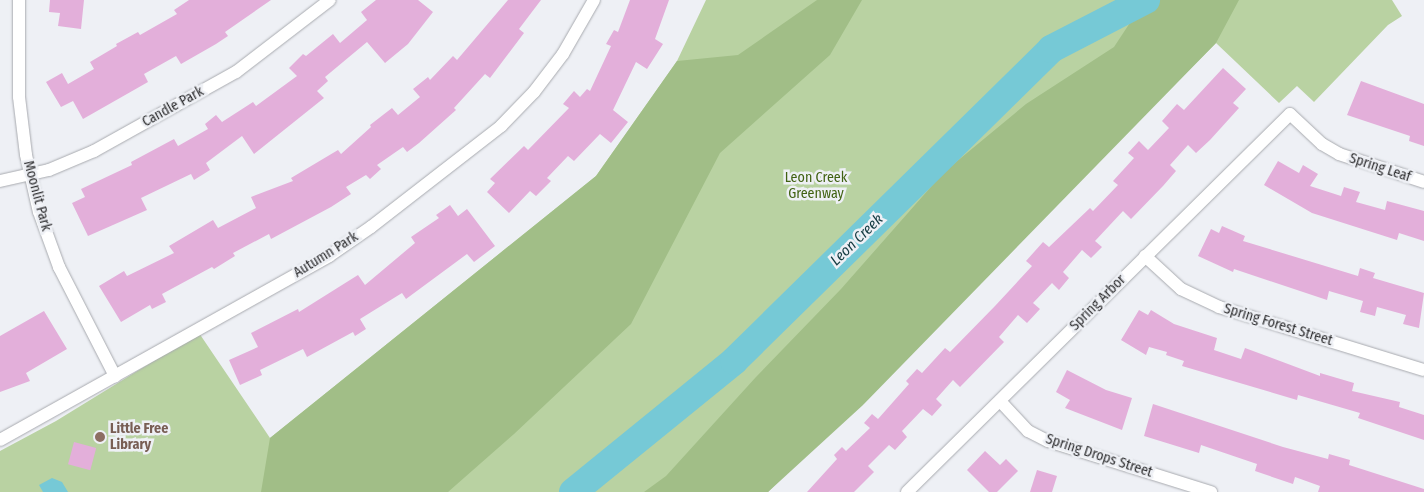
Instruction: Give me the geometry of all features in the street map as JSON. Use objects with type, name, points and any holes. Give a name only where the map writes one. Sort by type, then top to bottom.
[{"type":"street","name":"Moonlit Park","points":[[19,0],[19,97],[31,175],[39,212],[58,267],[115,376]]},
{"type":"street","name":"Candle Park","points":[[0,181],[31,175],[94,151],[236,72],[329,0]]},
{"type":"street","name":"Autumn Park","points":[[0,440],[329,256],[464,157],[534,92],[563,54],[594,0]]},
{"type":"street","name":"Spring Leaf","points":[[1290,114],[1322,144],[1339,154],[1424,182]]},
{"type":"street","name":"Spring Arbor","points":[[906,492],[1290,114]]},
{"type":"street","name":"Spring Forest Street","points":[[1145,256],[1181,289],[1219,307],[1424,370]]},
{"type":"street","name":"Spring Drops Street","points":[[1000,401],[1028,431],[1048,441],[1211,492]]},
{"type":"green space","name":"Leon Creek Greenway","points":[[706,0],[1392,0],[1402,16],[1388,25],[1314,102],[1297,86],[1279,103],[1216,43],[768,492],[0,492],[0,451],[56,421],[199,333],[270,438],[596,176],[677,61]]},
{"type":"green space","points":[[817,0],[862,0],[830,55],[720,153],[631,324],[514,434],[448,492],[261,492],[270,438],[596,176],[677,61],[738,55]]},
{"type":"green space","points":[[1145,0],[1239,0],[1216,43],[863,405],[768,492],[644,492],[666,476],[756,377],[841,289],[944,172],[1026,104],[1114,47]]},
{"type":"water","points":[[52,478],[62,482],[68,492],[43,492],[39,485]]},
{"type":"building","points":[[50,0],[84,0],[81,29],[58,26],[60,13],[49,12]]},
{"type":"building","points":[[189,0],[271,0],[225,32],[228,36],[216,44],[181,64],[176,56],[144,74],[148,82],[83,119],[73,101],[61,107],[46,82],[62,73],[68,84],[94,69],[90,62],[117,46],[116,44],[138,32],[140,35],[177,14],[174,10]]},
{"type":"building","points":[[376,0],[418,0],[433,12],[408,44],[385,63],[367,42],[325,77],[328,81],[317,91],[324,98],[254,154],[242,136],[206,163],[210,170],[194,180],[191,174],[141,198],[147,210],[88,236],[72,203],[85,197],[81,189],[132,165],[131,162],[174,139],[178,146],[208,129],[205,124],[216,115],[222,122],[253,102],[256,106],[297,76],[289,68],[303,54],[306,56],[333,34],[340,43],[367,20],[361,12]]},
{"type":"building","points":[[508,0],[541,0],[519,29],[524,33],[490,78],[485,74],[454,108],[456,110],[419,143],[407,152],[403,147],[377,165],[381,169],[370,179],[366,175],[346,187],[351,194],[331,207],[271,239],[269,234],[233,253],[235,256],[214,269],[212,267],[162,294],[166,302],[152,309],[150,305],[121,322],[99,286],[124,271],[127,276],[174,253],[169,246],[213,220],[218,228],[256,208],[251,197],[293,181],[291,178],[338,150],[341,154],[371,127],[370,125],[392,108],[398,115],[420,97],[413,89],[428,77],[430,80],[453,56],[457,60]]},
{"type":"building","points":[[630,0],[669,0],[655,39],[663,44],[647,69],[636,62],[613,110],[628,122],[611,143],[600,134],[574,161],[568,156],[547,178],[551,181],[536,196],[530,191],[509,213],[487,192],[495,183],[490,179],[524,146],[528,150],[569,108],[563,104],[574,91],[580,97],[587,89],[590,91],[611,46],[606,44],[614,30],[618,32]]},
{"type":"building","points":[[1223,68],[1246,89],[1233,103],[1239,108],[1210,140],[1196,153],[1188,145],[1170,165],[1176,171],[1163,186],[1131,219],[1123,211],[1095,241],[1102,247],[1091,258],[1082,250],[1063,272],[1069,278],[1059,290],[1052,283],[1033,303],[1040,309],[1027,323],[1018,315],[999,337],[1004,342],[960,387],[953,380],[936,399],[942,405],[932,416],[923,409],[902,431],[907,437],[895,450],[889,445],[868,466],[874,472],[854,492],[807,492],[837,459],[834,455],[842,447],[846,451],[870,428],[864,423],[872,414],[878,419],[909,384],[906,381],[917,369],[922,373],[945,348],[950,352],[995,306],[1032,266],[1026,261],[1043,242],[1049,247],[1090,208],[1093,211],[1118,185],[1113,181],[1134,158],[1128,153],[1139,141],[1148,150],[1169,128],[1162,121],[1177,104],[1184,110]]},
{"type":"building","points":[[1361,81],[1424,104],[1424,146],[1409,141],[1410,136],[1347,115]]},
{"type":"building","points":[[1278,161],[1299,173],[1303,165],[1318,174],[1310,186],[1341,196],[1344,187],[1360,192],[1356,202],[1385,210],[1387,201],[1424,211],[1424,241],[1399,233],[1397,240],[1312,213],[1264,185]]},
{"type":"building","points":[[450,205],[458,216],[467,209],[495,246],[474,262],[467,254],[406,299],[402,293],[360,319],[366,329],[355,336],[353,332],[307,357],[303,349],[260,370],[262,375],[240,385],[229,360],[258,347],[251,333],[298,309],[299,312],[358,275],[365,285],[415,243],[411,237],[439,218],[436,215]]},
{"type":"building","points":[[1222,226],[1245,236],[1243,241],[1358,276],[1360,268],[1375,273],[1373,278],[1424,293],[1419,328],[1403,324],[1406,315],[1377,307],[1375,316],[1360,312],[1363,301],[1329,291],[1327,300],[1234,269],[1233,272],[1198,256],[1211,229],[1219,233]]},
{"type":"building","points":[[1139,310],[1148,315],[1151,310],[1174,324],[1217,338],[1214,350],[1241,359],[1245,348],[1320,376],[1320,373],[1354,383],[1352,391],[1400,402],[1399,407],[1424,415],[1424,440],[1358,418],[1360,413],[1298,395],[1297,400],[1182,366],[1184,361],[1166,355],[1167,352],[1149,347],[1146,355],[1121,340]]},
{"type":"building","points":[[44,311],[67,349],[26,373],[30,381],[0,392],[0,336]]},
{"type":"building","points":[[1067,370],[1106,390],[1132,398],[1122,430],[1065,408],[1070,400],[1056,392]]},
{"type":"building","points":[[1153,404],[1283,447],[1328,459],[1329,454],[1350,460],[1349,465],[1424,489],[1424,492],[1318,492],[1320,486],[1295,477],[1293,484],[1255,471],[1257,464],[1201,445],[1199,453],[1144,436]]},
{"type":"building","points":[[74,442],[96,448],[90,470],[68,464]]},
{"type":"building","points":[[985,451],[1000,465],[1006,459],[1018,471],[997,492],[989,492],[967,470]]},
{"type":"building","points":[[1037,470],[1057,476],[1052,492],[1030,492]]},
{"type":"waterway","name":"Leon Creek","points":[[573,492],[734,361],[1051,49],[1146,0]]},
{"type":"place","name":"Little Free Library","points":[[100,437]]}]
